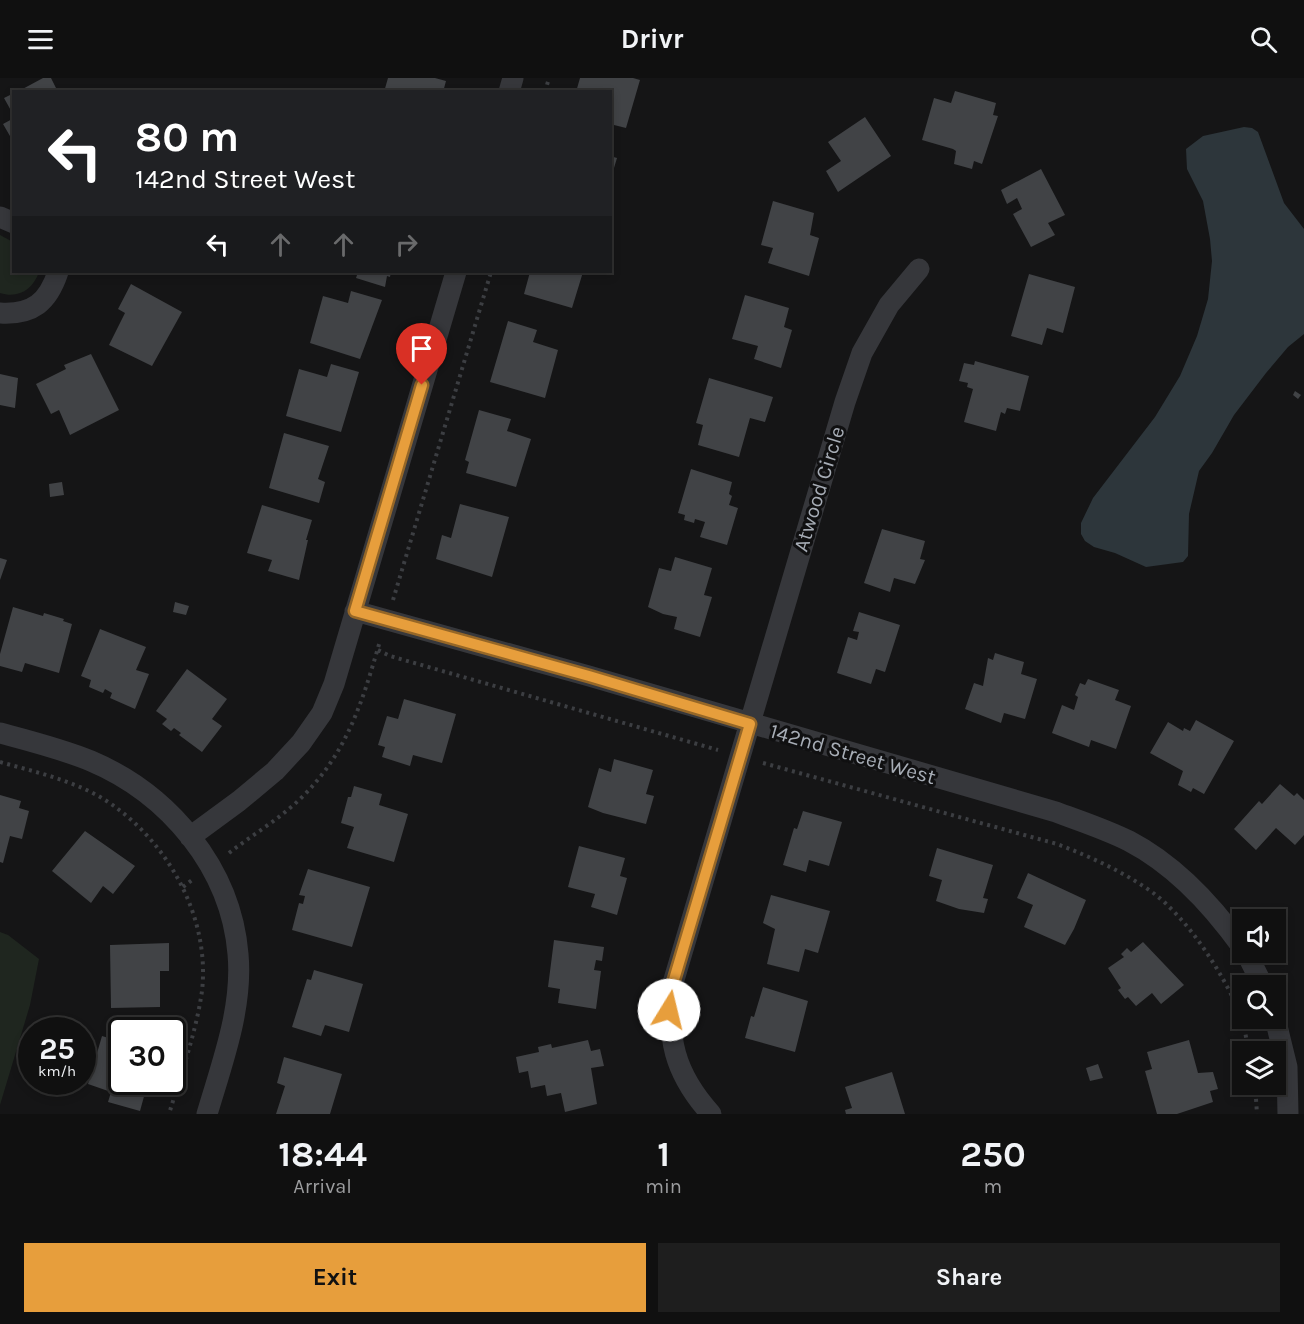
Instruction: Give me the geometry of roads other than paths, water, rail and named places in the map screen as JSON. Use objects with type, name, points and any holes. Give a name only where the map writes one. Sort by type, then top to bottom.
[{"type":"street","name":"Atwood Circle","points":[[711,1114],[689,1087],[677,1062],[670,1036],[669,1010],[673,983],[845,402],[862,353],[889,305],[920,269]]},
{"type":"street","points":[[0,313],[27,311],[41,302],[52,289],[58,273]]},
{"type":"street","points":[[190,837],[266,778],[301,742],[322,713],[330,694],[456,273]]},
{"type":"street","name":"142nd Street West","points":[[355,611],[589,676],[1056,812],[1097,826],[1130,841],[1161,861],[1191,886],[1232,933]]},
{"type":"street","points":[[0,733],[80,757],[123,777],[147,792],[170,813],[190,837],[220,883],[233,922],[238,956],[236,1000],[229,1041],[207,1114]]},
{"type":"street","points":[[1280,1029],[1296,1066],[1288,1114]]}]
